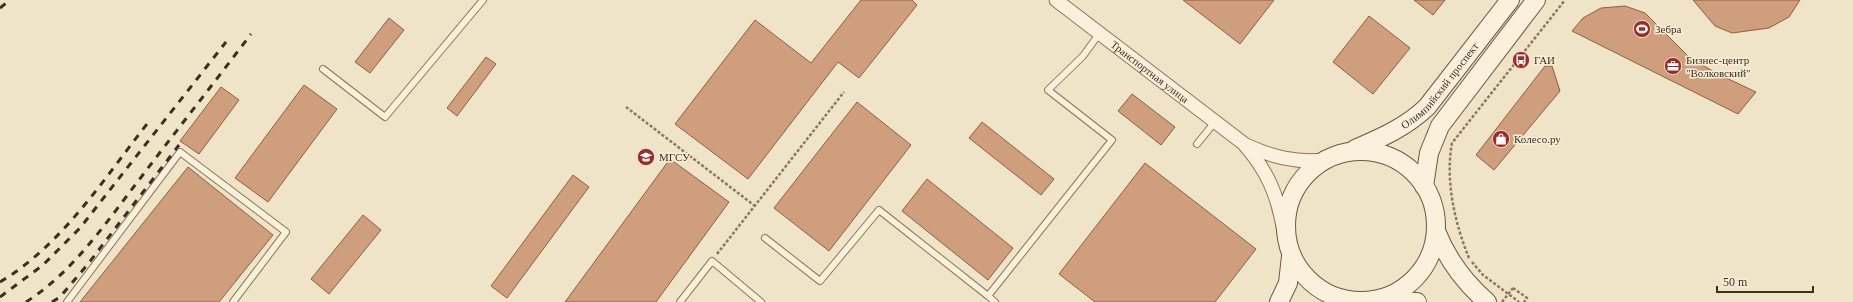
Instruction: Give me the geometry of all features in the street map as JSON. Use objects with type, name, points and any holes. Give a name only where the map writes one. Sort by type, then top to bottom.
[{"type":"main road","name":"Олимпийский проспект","points":[[1352,150],[1393,131],[1418,115],[1427,107],[1510,0]]},
{"type":"main road","name":"Олимпийский проспект","points":[[1424,186],[1428,153],[1440,126],[1536,0]]},
{"type":"main road","points":[[1345,300],[1325,292],[1314,284],[1300,268],[1291,256],[1284,232],[1284,221],[1287,210],[1298,189],[1313,170],[1325,160],[1340,153],[1352,150],[1371,150],[1394,158],[1405,166],[1424,186],[1431,198],[1436,231],[1443,249],[1452,264],[1478,294],[1488,302]]},
{"type":"main road","points":[[1378,301],[1393,295],[1402,289],[1420,271],[1431,250],[1436,231]]},
{"type":"main road","points":[[1279,302],[1288,283],[1291,256]]},
{"type":"main road","points":[[1327,302],[1345,300],[1368,302],[1417,302]]},
{"type":"street","name":"Транспортная улица","points":[[1056,0],[1243,143],[1274,156],[1289,160],[1302,162],[1325,160]]},
{"type":"street","name":"Транспортная улица","points":[[1243,143],[1263,169],[1272,186],[1280,206],[1284,232]]},
{"type":"lane","points":[[323,70],[385,117],[483,0]]},
{"type":"lane","points":[[988,296],[1112,140],[1048,90],[1083,56],[1100,34]]},
{"type":"lane","points":[[1197,144],[1215,122]]},
{"type":"lane","points":[[67,302],[180,152],[286,232],[232,302]]},
{"type":"lane","points":[[765,238],[820,281],[879,210],[995,302]]},
{"type":"lane","points":[[680,302],[712,261],[761,302]]},
{"type":"path","points":[[1519,302],[1483,275],[1469,259],[1461,239],[1452,198],[1450,156],[1452,143],[1565,0]]},
{"type":"path","points":[[712,261],[844,92]]},
{"type":"path","points":[[626,107],[755,206]]},
{"type":"path","points":[[1502,302],[1513,288],[1527,298],[1524,302]]},
{"type":"building","points":[[861,0],[912,0],[917,5],[859,78],[838,62],[748,179],[675,124],[755,20],[811,63]]},
{"type":"building","points":[[1183,0],[1274,0],[1240,44]]},
{"type":"building","points":[[1414,0],[1445,0],[1433,15]]},
{"type":"building","points":[[1693,0],[1800,0],[1789,17],[1769,28],[1732,33],[1715,26]]},
{"type":"building","name":"Бизнес-центр \"Волковский\"","points":[[1625,6],[1645,13],[1690,58],[1718,74],[1756,92],[1738,114],[1572,31],[1583,18],[1601,8]]},
{"type":"building","points":[[1369,16],[1410,48],[1373,94],[1333,62]]},
{"type":"building","points":[[389,18],[404,30],[370,73],[355,62]]},
{"type":"building","points":[[486,57],[496,64],[457,116],[447,108]]},
{"type":"building","points":[[1545,66],[1552,66],[1560,91],[1494,170],[1476,155]]},
{"type":"building","points":[[304,85],[337,109],[268,202],[235,178]]},
{"type":"building","points":[[221,87],[239,100],[199,154],[180,141]]},
{"type":"building","points":[[1132,94],[1175,127],[1161,145],[1118,111]]},
{"type":"building","points":[[857,102],[911,145],[829,251],[774,208]]},
{"type":"building","points":[[982,122],[1054,179],[1041,195],[969,138]]},
{"type":"building","points":[[670,159],[729,202],[656,302],[565,302]]},
{"type":"building","points":[[1145,163],[1256,249],[1215,302],[1095,302],[1059,274]]},
{"type":"building","points":[[188,167],[273,235],[219,302],[80,302]]},
{"type":"building","points":[[573,175],[589,187],[507,298],[491,286]]},
{"type":"building","points":[[927,179],[1013,248],[988,280],[902,211]]},
{"type":"building","points":[[363,215],[381,230],[329,294],[311,279]]},
{"type":"railway","points":[[0,8],[10,0]]},
{"type":"railway","points":[[26,302],[59,276],[87,246],[251,34]]},
{"type":"railway","points":[[0,297],[43,265],[80,228],[226,42]]},
{"type":"railway","points":[[0,282],[43,250],[62,231],[98,189],[147,124]]},
{"type":"railway","points":[[52,302],[60,297],[88,264],[179,145]]},
{"type":"place","name":"Зебра","points":[[1642,29]]},
{"type":"place","name":"ГАИ","points":[[1521,60]]},
{"type":"place","name":"Бизнес-центр \"Волковский\"","points":[[1673,66]]},
{"type":"place","name":"Колесо.ру","points":[[1501,139]]},
{"type":"place","name":"МГСУ","points":[[646,157]]}]
